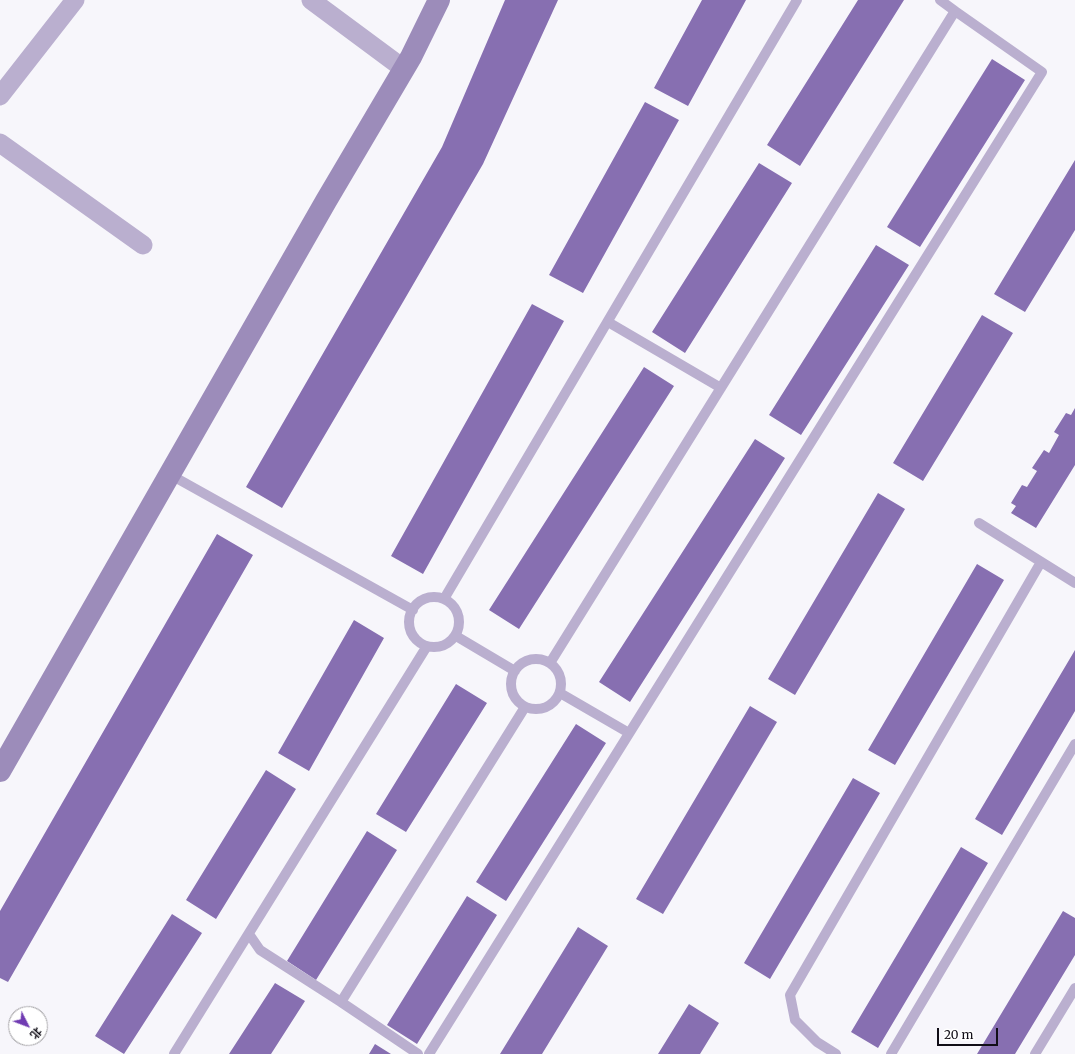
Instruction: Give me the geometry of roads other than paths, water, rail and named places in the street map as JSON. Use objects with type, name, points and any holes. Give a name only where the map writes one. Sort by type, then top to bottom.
[{"type":"street","points":[[0,96],[75,0]]},
{"type":"street","points":[[311,0],[404,69]]},
{"type":"street","points":[[0,771],[326,201],[411,57],[439,0]]},
{"type":"street","points":[[0,143],[143,245]]},
{"type":"lane","points":[[444,599],[797,0]]},
{"type":"lane","points":[[429,1054],[1042,72],[940,0]]},
{"type":"lane","points":[[550,663],[955,11]]},
{"type":"lane","points":[[608,322],[721,388]]},
{"type":"lane","points":[[169,474],[413,610]]},
{"type":"lane","points":[[979,523],[1075,583]]},
{"type":"lane","points":[[836,1054],[817,1042],[795,1020],[790,995],[1041,562]]},
{"type":"lane","points":[[432,597],[449,601],[455,608],[459,617],[459,627],[456,636],[449,643],[440,647],[430,647],[418,641],[410,629],[409,620],[413,610],[416,605],[423,600],[432,597]]},
{"type":"lane","points":[[456,636],[515,671]]},
{"type":"lane","points":[[174,1054],[427,646]]},
{"type":"lane","points":[[535,659],[550,663],[557,669],[561,676],[562,685],[556,700],[549,706],[542,708],[533,709],[525,707],[515,697],[511,684],[515,671],[520,665],[535,659]]},
{"type":"lane","points":[[560,693],[629,733]]},
{"type":"lane","points":[[341,1002],[525,707]]},
{"type":"lane","points":[[891,1054],[1075,744]]},
{"type":"lane","points":[[249,934],[260,950],[418,1054]]},
{"type":"lane","points":[[1036,1054],[1075,988]]}]
